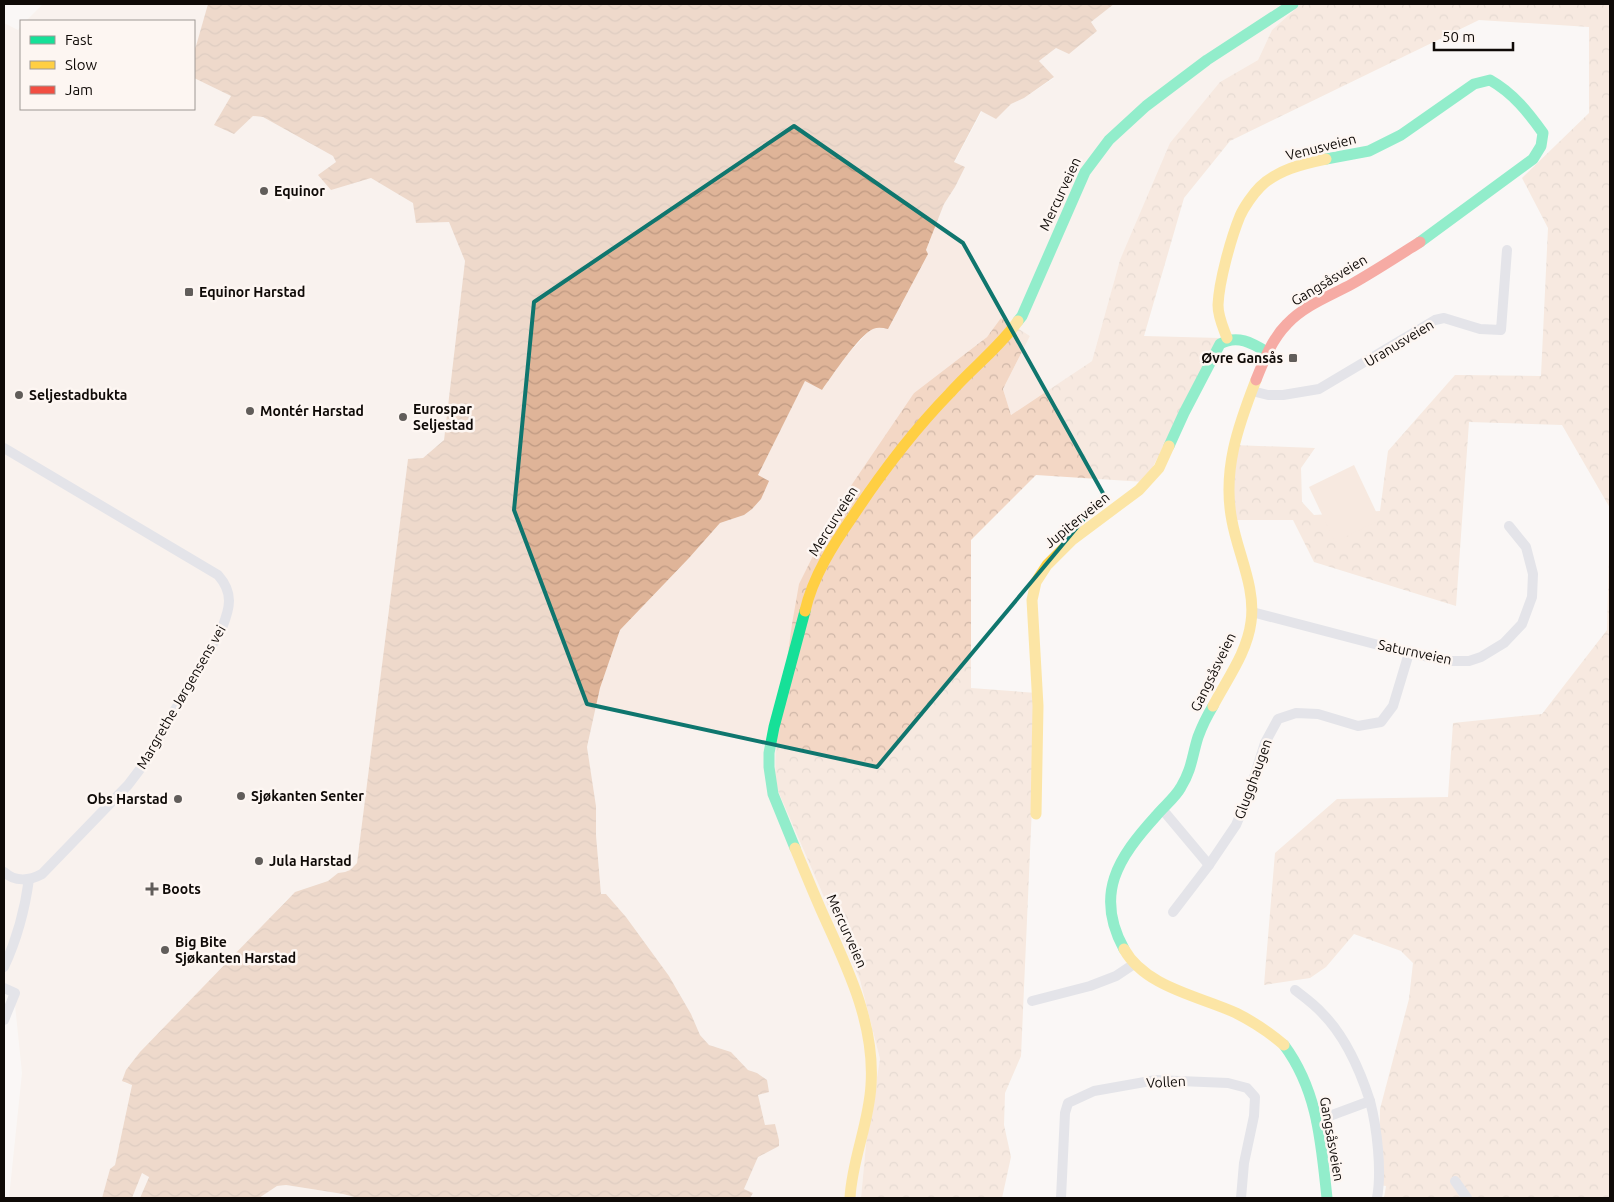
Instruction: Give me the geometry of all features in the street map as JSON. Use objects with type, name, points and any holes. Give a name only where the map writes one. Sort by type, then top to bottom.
[{"type":"street","name":"Mercurveien","points":[[850,1198],[854,1164],[871,1092],[872,1073],[869,1034],[858,994],[812,890],[773,794],[769,782],[768,767],[772,736],[813,584],[823,562],[842,532],[879,476],[901,447],[963,379],[997,348],[1015,327],[1022,316],[1075,192],[1085,172],[1099,152],[1124,125],[1168,89],[1207,60],[1294,4]]},
{"type":"street","name":"Venusveien","points":[[1227,338],[1220,321],[1218,306],[1220,288],[1230,248],[1242,214],[1259,188],[1276,174],[1302,164],[1369,151],[1401,135],[1474,84],[1490,80],[1499,85],[1530,114],[1542,133],[1541,146]]},
{"type":"street","name":"Gangsåsveien","points":[[1327,1198],[1316,1121],[1307,1088],[1297,1064],[1281,1043],[1259,1025],[1233,1012],[1180,992],[1150,976],[1134,964],[1125,951],[1114,928],[1110,903],[1112,877],[1135,838],[1180,789],[1192,767],[1198,738],[1215,701],[1234,667],[1250,630],[1252,612],[1232,520],[1228,476],[1230,456],[1239,424],[1267,352],[1280,331],[1298,313],[1359,279],[1442,226],[1533,159],[1541,146]]},
{"type":"street","name":"Uranusveien","points":[[1252,391],[1268,395],[1283,395],[1319,389],[1435,320],[1444,318],[1480,329],[1501,330],[1507,250]]},
{"type":"street","points":[[1227,338],[1235,337],[1254,344],[1267,352]]},
{"type":"street","name":"Jupiterveien","points":[[1036,814],[1038,706],[1032,637],[1032,600],[1036,582],[1047,564],[1072,540],[1139,490],[1159,468],[1202,378],[1220,344],[1227,338]]},
{"type":"street","name":"Margrethe Jørgensens vei","points":[[4,448],[218,575],[225,582],[230,598],[228,613],[222,628],[144,764],[128,785],[42,874],[28,879]]},
{"type":"street","name":"Saturnveien","points":[[1252,612],[1409,653],[1450,661],[1469,661],[1481,657],[1504,643],[1522,624],[1532,597],[1533,574],[1526,547],[1509,526]]},
{"type":"street","name":"Glugghaugen","points":[[1173,912],[1209,865],[1236,825],[1247,799],[1265,742],[1278,718],[1296,713],[1318,714],[1358,726],[1381,722],[1393,706],[1409,653]]},
{"type":"street","points":[[1162,809],[1209,865]]},
{"type":"street","points":[[4,872],[12,878],[28,879],[26,901],[13,948],[4,966]]},
{"type":"street","points":[[1032,1001],[1090,986],[1116,976],[1134,964]]},
{"type":"street","points":[[4,988],[15,993],[4,1020]]},
{"type":"street","points":[[1295,990],[1323,1014],[1334,1028],[1359,1071],[1370,1101],[1374,1122],[1378,1152],[1377,1198]]},
{"type":"street","name":"Vollen","points":[[1061,1198],[1065,1113],[1068,1103],[1094,1091],[1156,1080],[1228,1082],[1247,1088],[1255,1096],[1254,1116],[1244,1163],[1241,1198]]},
{"type":"street","points":[[1316,1121],[1370,1101]]},
{"type":"street","points":[[1455,1180],[1466,1198]]},
{"type":"highlighted area","points":[[794,126],[963,243],[1104,495],[877,767],[587,704],[514,510],[534,302]]},
{"type":"shaded area","points":[[43,4],[208,4],[195,48],[195,20],[27,20]]},
{"type":"shaded area","points":[[1114,4],[1301,4],[1272,30],[1258,60],[1220,82],[1120,260],[1092,361],[1011,415],[1003,389],[1030,336],[1001,319],[987,337],[914,393],[775,784],[860,980],[880,1059],[866,1144],[861,1198],[750,1198],[753,1193],[744,1189],[758,1157],[779,1140],[775,1124],[765,1125],[758,1095],[769,1092],[757,1073],[748,1070],[731,1052],[709,1045],[700,1035],[691,1014],[669,976],[626,917],[606,894],[601,894],[596,835],[596,806],[587,747],[600,688],[620,630],[720,523],[744,515],[758,475],[805,381],[822,390],[844,358],[870,330],[878,327],[926,250],[944,204],[965,167],[954,163],[982,111],[996,119],[1011,104],[1024,98],[1054,78],[1039,61],[1056,48],[1069,54],[1097,31],[1091,22]]},
{"type":"shaded area","points":[[4,23],[18,30],[20,27],[20,110],[195,110],[195,78],[231,96],[215,124],[234,134],[253,116],[263,117],[333,156],[336,162],[365,179],[371,178],[449,222],[465,261],[444,440],[423,458],[408,459],[357,863],[350,870],[338,873],[328,881],[295,892],[286,900],[124,1083],[132,1084],[115,1165],[110,1169],[102,1198],[9,1198],[22,1073],[14,995],[4,985]]},
{"type":"shaded area","points":[[142,1173],[149,1176],[140,1198],[132,1198]]},
{"type":"shaded area","points":[[286,1185],[358,1198],[259,1198],[277,1186]]},
{"type":"green space","points":[[1301,4],[1610,4],[1610,508],[1562,425],[1469,422],[1456,606],[1314,562],[1293,520],[1230,520],[1233,445],[1315,448],[1301,468],[1302,502],[1314,515],[1380,511],[1388,451],[1455,375],[1541,376],[1548,228],[1522,178],[1589,113],[1589,27],[1479,20],[1230,141],[1184,198],[1144,336],[1220,338],[1145,482],[1036,475],[971,540],[971,688],[1037,693],[1021,1056],[1005,1093],[1004,1125],[1011,1157],[1002,1198],[861,1198],[866,1144],[880,1059],[860,980],[775,784],[776,739],[799,584],[840,502],[914,393],[987,337],[1001,318],[1030,336],[1003,389],[1011,415],[1092,361],[1120,260],[1170,143],[1220,82],[1258,60],[1272,30]]},
{"type":"green space","points":[[1354,465],[1380,520],[1335,542],[1309,487]]},
{"type":"green space","points":[[1610,510],[1610,1198],[1384,1198],[1386,1186],[1379,1185],[1380,1109],[1409,999],[1413,963],[1401,951],[1354,934],[1326,967],[1310,978],[1264,985],[1275,853],[1337,799],[1448,797],[1453,723],[1542,714],[1607,630]]},
{"type":"water","points":[[208,4],[1114,4],[1091,22],[1097,31],[1069,54],[1056,48],[1039,61],[1054,77],[1024,98],[1011,104],[996,119],[981,111],[954,162],[965,167],[944,204],[926,250],[928,254],[888,329],[877,328],[867,333],[846,357],[822,390],[805,381],[758,475],[769,481],[761,499],[744,515],[720,523],[620,630],[600,688],[587,747],[596,806],[596,835],[601,894],[606,894],[626,917],[669,976],[691,1014],[700,1035],[709,1045],[731,1052],[748,1070],[757,1073],[767,1080],[769,1092],[758,1095],[765,1125],[775,1124],[779,1146],[758,1157],[744,1189],[753,1193],[750,1198],[358,1198],[286,1185],[277,1186],[259,1198],[140,1198],[149,1177],[142,1173],[132,1198],[102,1198],[110,1169],[115,1165],[132,1085],[122,1081],[126,1070],[140,1052],[295,892],[328,881],[338,873],[350,870],[357,863],[408,459],[423,458],[444,440],[465,261],[449,222],[416,223],[413,203],[371,178],[331,190],[318,175],[336,162],[333,156],[263,117],[253,116],[234,134],[214,125],[231,96],[195,78],[196,46]]},
{"type":"traffic: fast","points":[[1018,321],[1022,316],[1085,172],[1109,140],[1146,106],[1207,60],[1293,4]]},
{"type":"traffic: fast","points":[[1326,159],[1369,151],[1401,135],[1474,84],[1490,80],[1513,97],[1526,110],[1543,133],[1541,146],[1533,159],[1420,242]]},
{"type":"traffic: fast","points":[[1169,446],[1220,344],[1232,340],[1244,341],[1267,352]]},
{"type":"traffic: fast","points":[[795,848],[773,794],[769,753],[774,727],[805,611]]},
{"type":"traffic: fast","points":[[1124,949],[1115,929],[1111,911],[1111,894],[1114,878],[1121,862],[1142,832],[1181,787],[1190,768],[1200,733],[1213,706]]},
{"type":"traffic: fast","points":[[1284,1045],[1295,1063],[1311,1099],[1320,1138],[1327,1198]]},
{"type":"traffic: slow","points":[[1227,338],[1219,314],[1219,295],[1229,248],[1242,212],[1257,190],[1274,176],[1299,166],[1326,159]]},
{"type":"traffic: slow","points":[[805,611],[818,573],[831,550],[887,468],[936,407],[1011,331],[1018,321]]},
{"type":"traffic: slow","points":[[1213,706],[1241,655],[1251,622],[1252,609],[1249,584],[1232,521],[1229,484],[1230,467],[1238,432],[1256,380]]},
{"type":"traffic: slow","points":[[1036,814],[1038,706],[1032,600],[1036,582],[1047,565],[1072,540],[1139,490],[1159,468],[1169,446]]},
{"type":"traffic: slow","points":[[795,848],[852,980],[865,1021],[869,1042],[871,1063],[870,1099],[854,1169],[850,1198]]},
{"type":"traffic: slow","points":[[1124,949],[1133,962],[1145,973],[1174,989],[1236,1013],[1284,1045]]},
{"type":"traffic: jam","points":[[1256,380],[1273,343],[1294,317],[1310,306],[1361,279],[1420,242]]},
{"type":"place","name":"Equinor","points":[[264,191]]},
{"type":"place","name":"Equinor Harstad","points":[[189,292]]},
{"type":"place","name":"Øvre Gansås","points":[[1293,358]]},
{"type":"place","name":"Seljestadbukta","points":[[19,395]]},
{"type":"place","name":"Montér Harstad","points":[[250,411]]},
{"type":"place","name":"Eurospar Seljestad","points":[[403,417]]},
{"type":"place","name":"Sjøkanten Senter","points":[[241,796]]},
{"type":"place","name":"Obs Harstad","points":[[178,799]]},
{"type":"place","name":"Jula Harstad","points":[[259,861]]},
{"type":"place","name":"Boots","points":[[152,889]]},
{"type":"place","name":"Big Bite Sjøkanten Harstad","points":[[165,950]]}]
